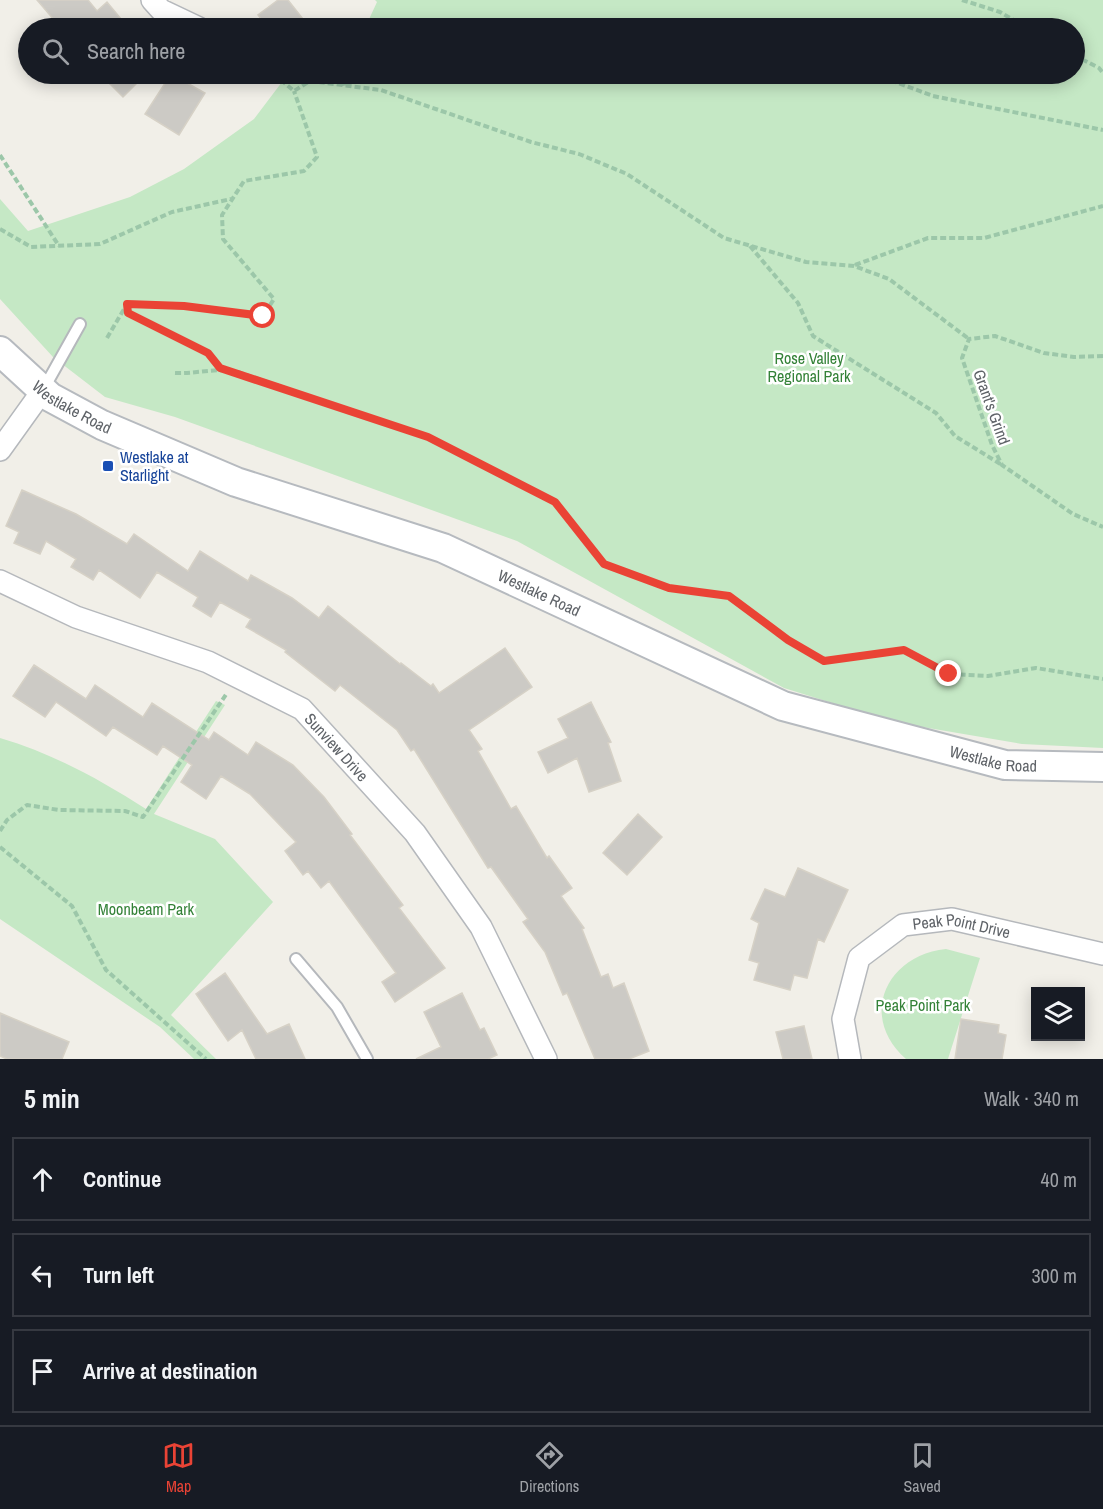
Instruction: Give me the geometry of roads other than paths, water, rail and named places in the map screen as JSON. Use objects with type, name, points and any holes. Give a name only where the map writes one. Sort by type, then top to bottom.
[{"type":"street","points":[[152,0],[161,10],[178,18]]},
{"type":"street","name":"Westlake Road","points":[[0,351],[43,390],[102,425],[236,482],[443,548],[783,706],[1005,765],[1103,767]]},
{"type":"street","points":[[0,450],[43,390]]},
{"type":"street","name":"Sunview Drive","points":[[0,581],[76,617],[208,662],[302,710],[415,833],[481,927],[546,1059]]},
{"type":"street","name":"Peak Point Drive","points":[[850,1059],[843,1019],[860,958],[903,925],[952,919],[1103,954]]},
{"type":"lane","points":[[43,390],[80,324]]},
{"type":"lane","points":[[296,959],[337,1007],[367,1059]]},
{"type":"place","name":"Westlake at Starlight","points":[[108,466]]},
{"type":"park label","name":"Rose Valley Regional Park","points":[[809,367]]},
{"type":"park label","name":"Moonbeam Park","points":[[146,909]]},
{"type":"park label","name":"Peak Point Park","points":[[923,1005]]}]
